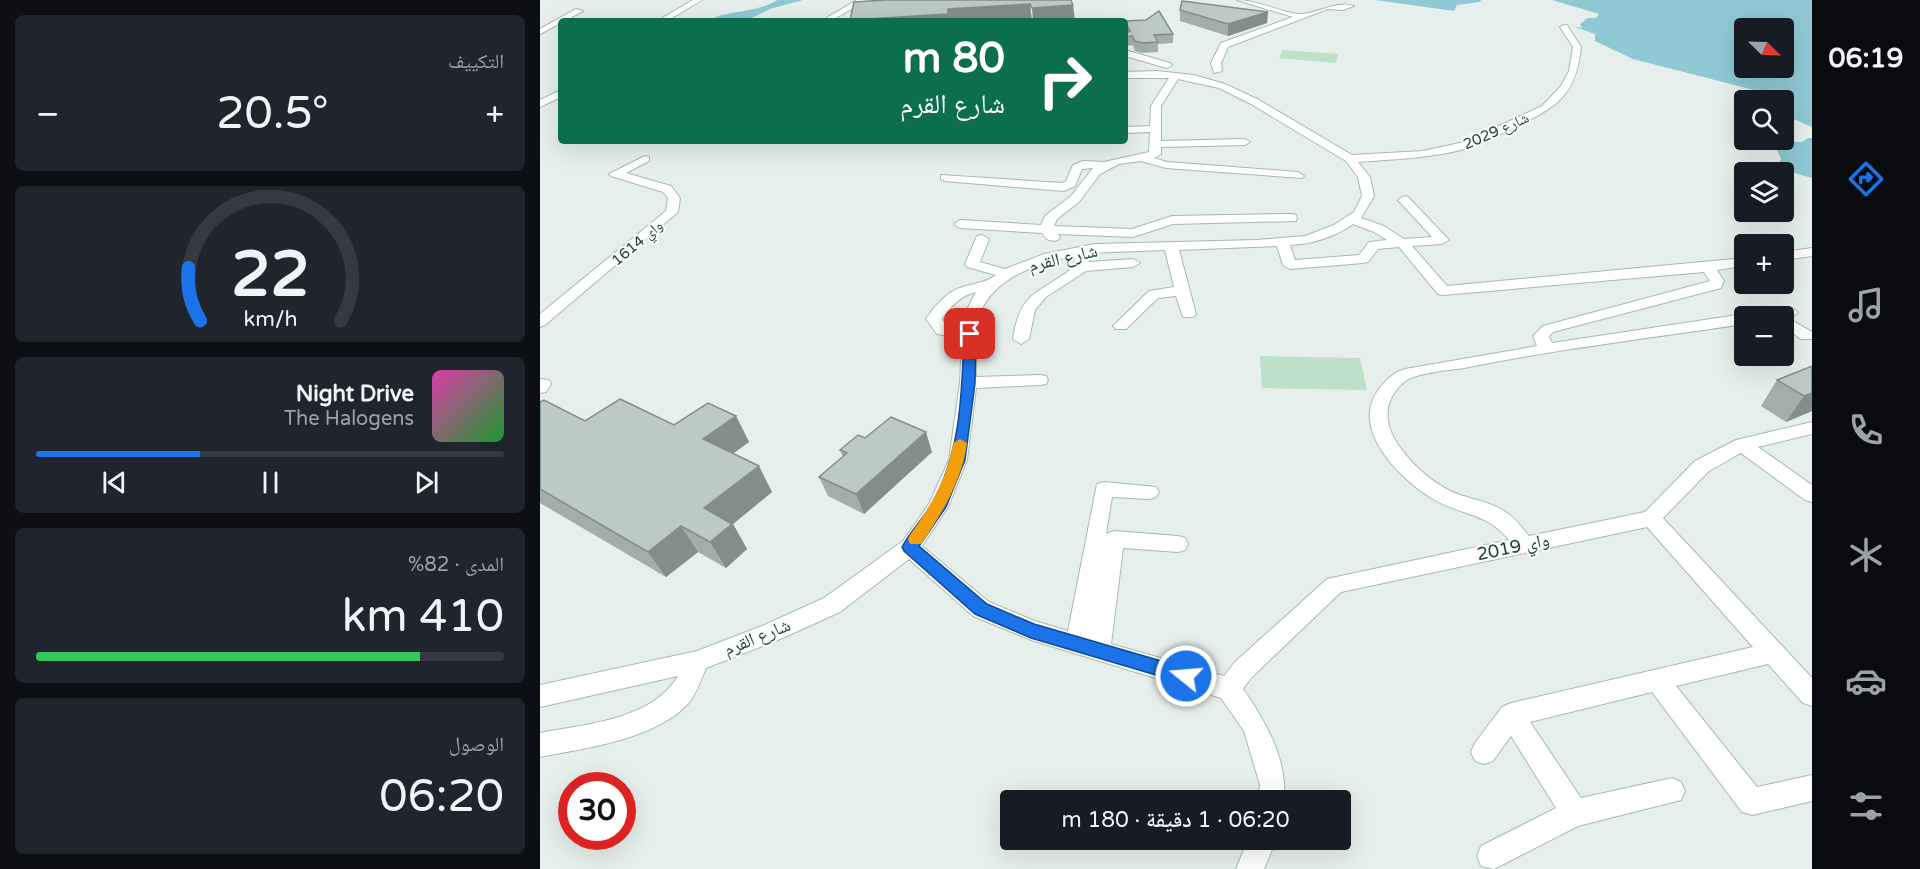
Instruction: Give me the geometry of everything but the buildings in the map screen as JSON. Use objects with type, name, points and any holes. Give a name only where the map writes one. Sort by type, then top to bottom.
[{"type":"street","points":[[666,18],[698,0]]},
{"type":"street","points":[[830,18],[862,0]]},
{"type":"street","points":[[1241,0],[1301,16]]},
{"type":"street","points":[[1194,78],[1208,75],[1224,45],[1327,7],[1336,7]]},
{"type":"street","points":[[566,18],[579,11]]},
{"type":"street","points":[[540,32],[558,22]]},
{"type":"street","name":"2029 شارع","points":[[1350,159],[1423,154],[1467,146],[1546,108],[1566,87],[1574,71],[1577,47],[1564,27]]},
{"type":"street","points":[[1130,55],[1167,65]]},
{"type":"street","points":[[1128,68],[1134,63],[1130,55]]},
{"type":"street","name":"شارع القرم","points":[[1128,70],[1156,69],[1167,65],[1209,70],[1236,81],[1254,97],[1255,102]]},
{"type":"street","name":"شارع القرم","points":[[540,696],[698,661],[770,633],[832,605],[910,547],[938,507],[958,460],[968,383],[970,319],[984,291],[1006,274],[1049,257],[1081,251],[1307,240],[1339,228],[1359,214],[1368,196],[1364,177],[1350,159],[1255,102],[1222,86],[1194,78],[1175,76],[1156,69]]},
{"type":"street","points":[[1145,159],[1155,154],[1156,106],[1175,76]]},
{"type":"street","points":[[543,89],[558,86]]},
{"type":"street","points":[[540,104],[558,95]]},
{"type":"street","points":[[1128,130],[1156,129]]},
{"type":"street","points":[[1157,144],[1245,142]]},
{"type":"street","name":"واي 1614","points":[[540,322],[672,212],[674,198],[667,189],[615,174],[645,159]]},
{"type":"street","points":[[945,177],[1064,187],[1071,183],[1077,167],[1083,164],[1105,165],[1125,160],[1145,159],[1166,165],[1298,176]]},
{"type":"street","points":[[1105,165],[1092,174],[1077,197],[1051,217],[1047,223],[1048,234],[1057,239],[1117,241],[1127,247]]},
{"type":"street","points":[[1282,242],[1290,265],[1364,259],[1374,245],[1442,240],[1404,200]]},
{"type":"street","points":[[960,224],[1133,233],[1172,220],[1292,218]]},
{"type":"street","points":[[1352,219],[1379,229],[1403,244],[1443,291],[1734,263]]},
{"type":"street","points":[[982,238],[972,264],[1006,274]]},
{"type":"street","points":[[1171,246],[1188,314]]},
{"type":"street","points":[[1081,251],[1082,267]]},
{"type":"street","points":[[1794,255],[1812,252]]},
{"type":"street","points":[[1021,339],[1022,324],[1028,304],[1082,267],[1133,263]]},
{"type":"street","points":[[1546,350],[1541,336],[1548,329],[1674,298],[1716,285],[1717,281],[1708,267]]},
{"type":"street","points":[[970,334],[942,330],[934,319],[949,297],[966,288],[991,286]]},
{"type":"street","points":[[1121,326],[1154,294],[1182,291]]},
{"type":"street","points":[[1525,544],[1501,519],[1488,511],[1440,494],[1399,459],[1383,438],[1378,405],[1397,379],[1405,374],[1734,321]]},
{"type":"street","points":[[1794,327],[1807,336]]},
{"type":"street","points":[[968,383],[1040,380]]},
{"type":"street","points":[[1812,428],[1742,444],[1702,466],[1651,518],[1812,694]]},
{"type":"street","points":[[1742,444],[1812,495]]},
{"type":"street","points":[[1088,647],[1104,489],[1149,492]]},
{"type":"street","name":"واي 2019","points":[[1229,689],[1243,670],[1335,585],[1651,518]]},
{"type":"street","points":[[1088,647],[1114,539],[1178,544]]},
{"type":"street","points":[[910,547],[981,609],[1031,630],[1229,689],[1255,726],[1273,785],[1272,790]]},
{"type":"street","points":[[1485,752],[1511,715],[1774,652]]},
{"type":"street","points":[[540,746],[638,723],[668,706],[680,695],[698,661]]},
{"type":"street","points":[[1658,680],[1752,802],[1812,788]]},
{"type":"street","points":[[1511,715],[1575,813]]},
{"type":"street","points":[[1491,856],[1575,813],[1672,791]]},
{"type":"street","points":[[1250,869],[1258,850]]},
{"type":"green space","points":[[1283,50],[1338,54],[1336,63],[1279,58]]},
{"type":"green space","points":[[1260,356],[1360,358],[1367,390],[1262,388]]},
{"type":"water","points":[[777,0],[803,0],[770,9],[752,18],[713,18],[760,8]]},
{"type":"water","points":[[1375,0],[1481,0],[1457,5],[1454,11]]},
{"type":"water","points":[[1552,0],[1812,0],[1812,127],[1794,119],[1794,90],[1754,90],[1633,59],[1595,41],[1595,34],[1572,26],[1582,28],[1580,24],[1588,18],[1596,18],[1599,14]]},
{"type":"water","points":[[1812,138],[1812,178],[1794,173],[1794,162],[1780,162],[1781,159],[1777,150],[1794,150],[1794,142],[1802,142]]},
{"type":"slow traffic","points":[[915,539],[938,507],[958,460],[960,443]]},
{"type":"route","points":[[970,334],[968,383],[958,460],[938,507],[910,547],[953,587],[981,609],[1031,630],[1186,676]]}]
